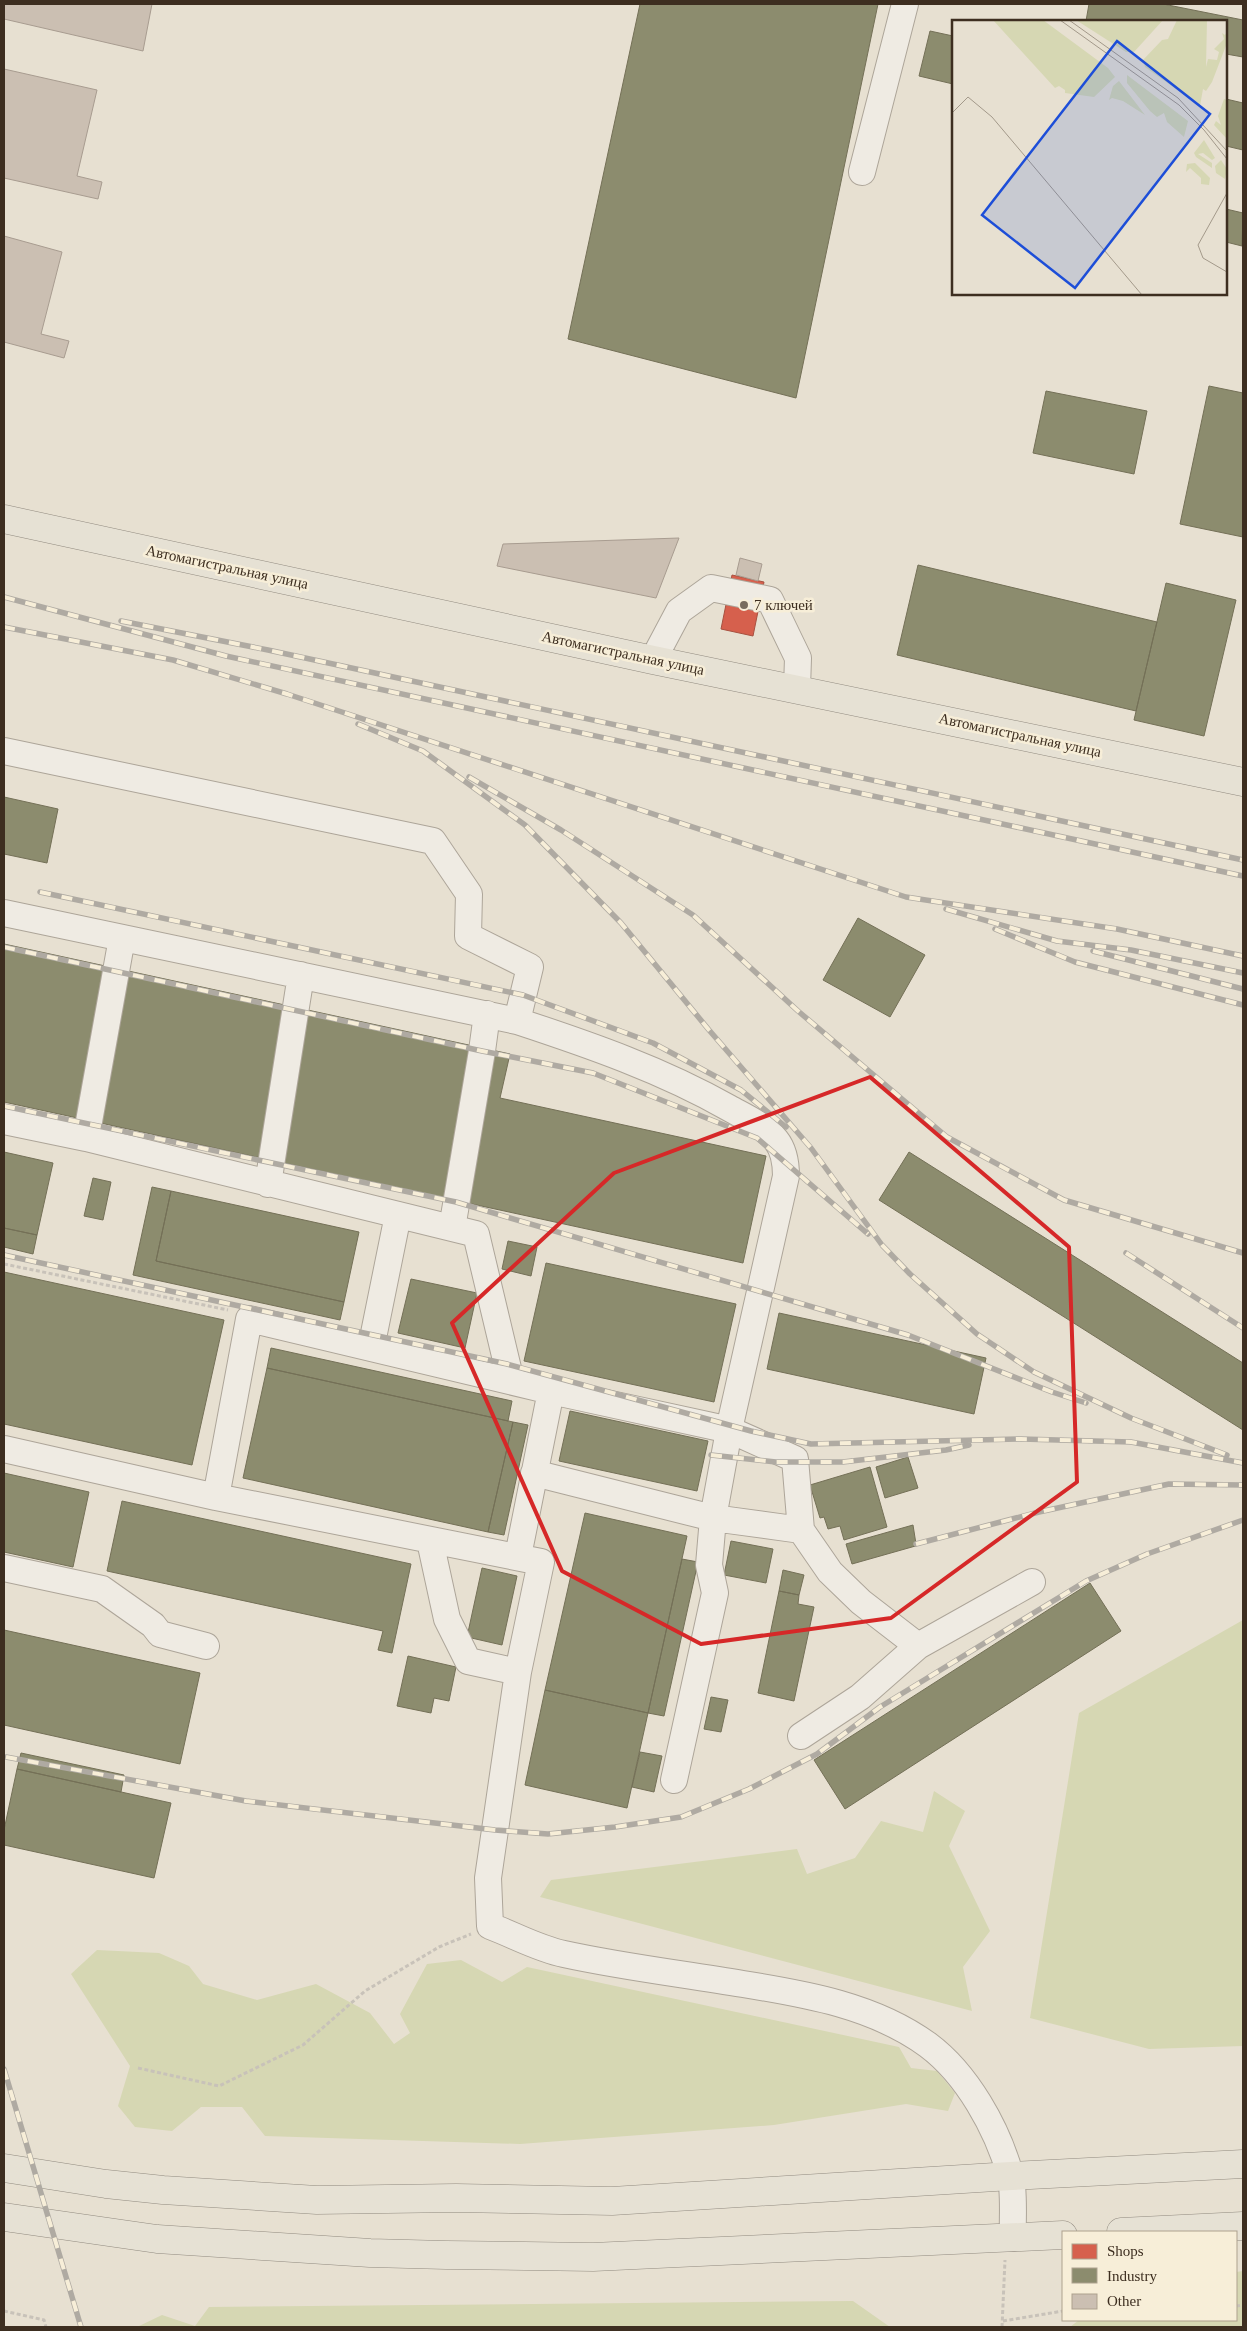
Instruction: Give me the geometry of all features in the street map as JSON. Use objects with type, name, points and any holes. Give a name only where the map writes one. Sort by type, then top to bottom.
[{"type":"main road","name":"Автомагистральная улица","points":[[4,519],[652,660],[797,688],[1243,782]]},
{"type":"main road","points":[[4,2168],[163,2190],[317,2200],[456,2198],[612,2202],[1011,2176],[1243,2164]]},
{"type":"main road","points":[[4,2217],[157,2239],[370,2254],[593,2257],[1009,2249],[1062,2236]]},
{"type":"main road","points":[[1141,2231],[1243,2226]]},
{"type":"lane","points":[[862,172],[905,4]]},
{"type":"lane","points":[[652,660],[679,611],[711,588],[770,600],[798,658],[797,688]]},
{"type":"lane","points":[[4,751],[433,841],[469,894],[468,936],[530,967],[517,1021]]},
{"type":"lane","points":[[4,913],[517,1021],[592,1046],[659,1072],[761,1126],[776,1140],[783,1151],[786,1163],[786,1176],[730,1430],[713,1518],[709,1565],[715,1593],[674,1780]]},
{"type":"lane","points":[[86,1138],[122,938]]},
{"type":"lane","points":[[268,1184],[301,975]]},
{"type":"lane","points":[[452,1228],[487,1014]]},
{"type":"lane","points":[[4,1121],[86,1138],[476,1234],[511,1381]]},
{"type":"lane","points":[[371,1348],[398,1215]]},
{"type":"lane","points":[[216,1497],[249,1320],[551,1391],[730,1430],[795,1459],[801,1530],[830,1572],[861,1602],[918,1646]]},
{"type":"lane","points":[[518,1556],[551,1391]]},
{"type":"lane","points":[[4,1448],[216,1497],[541,1562],[518,1672],[488,1878],[490,1926],[562,1954],[805,1994],[871,2015],[914,2036],[945,2060],[977,2100],[995,2135],[1011,2176],[1009,2249]]},
{"type":"lane","points":[[534,1473],[713,1518],[801,1530]]},
{"type":"lane","points":[[430,1541],[447,1619],[468,1661],[518,1672]]},
{"type":"lane","points":[[4,1568],[102,1589],[153,1625],[160,1634],[206,1646]]},
{"type":"lane","points":[[801,1736],[860,1697],[918,1646],[1032,1582]]},
{"type":"path","points":[[4,1264],[241,1313],[249,1320]]},
{"type":"path","points":[[138,2068],[219,2086],[303,2045],[374,1986],[439,1948],[490,1926]]},
{"type":"path","points":[[1002,2327],[1009,2249]]},
{"type":"path","points":[[4,2311],[44,2320],[46,2327]]},
{"type":"path","points":[[1003,2321],[1062,2311]]},
{"type":"highlighted area","points":[[870,1077],[1069,1247],[1077,1482],[891,1618],[701,1644],[562,1571],[452,1323],[614,1173]]},
{"type":"green space","points":[[1243,1620],[1243,2046],[1149,2049],[1030,2018],[1079,1713]]},
{"type":"green space","points":[[934,1791],[965,1811],[949,1846],[990,1931],[963,1967],[972,2011],[540,1897],[551,1880],[797,1849],[807,1874],[855,1858],[881,1821],[923,1832]]},
{"type":"green space","points":[[97,1950],[159,1953],[189,1966],[203,1984],[257,2000],[316,1984],[370,2013],[394,2044],[410,2033],[400,2014],[427,1964],[461,1960],[502,1982],[527,1967],[899,2047],[911,2068],[937,2071],[955,2093],[948,2111],[906,2104],[774,2125],[520,2144],[265,2136],[242,2107],[201,2107],[172,2131],[135,2127],[118,2106],[130,2066],[71,1974]]},
{"type":"green space","points":[[1243,2271],[1243,2327],[1070,2327],[1078,2321],[1237,2321],[1237,2272]]},
{"type":"green space","points":[[853,2301],[890,2327],[137,2327],[162,2315],[195,2326],[209,2307]]},
{"type":"building: Shops","points":[[732,575],[764,582],[753,636],[721,629]]},
{"type":"building: Industry","points":[[640,4],[878,4],[796,398],[568,339]]},
{"type":"building: Industry","points":[[1089,4],[1163,4],[1243,20],[1243,57],[1227,54],[1227,20],[1086,20]]},
{"type":"building: Industry","points":[[930,31],[952,36],[952,84],[919,76]]},
{"type":"building: Industry","points":[[1227,99],[1243,103],[1243,150],[1227,146]]},
{"type":"building: Industry","points":[[1227,209],[1243,213],[1242,246],[1227,242]]},
{"type":"building: Industry","points":[[1209,386],[1243,393],[1243,537],[1180,524]]},
{"type":"building: Industry","points":[[1046,391],[1147,411],[1134,474],[1033,453]]},
{"type":"building: Industry","points":[[918,565],[1157,622],[1136,711],[897,655]]},
{"type":"building: Industry","points":[[1166,583],[1236,600],[1204,736],[1134,720]]},
{"type":"building: Industry","points":[[4,797],[58,809],[47,863],[4,854]]},
{"type":"building: Industry","points":[[858,918],[925,955],[890,1017],[823,980]]},
{"type":"building: Industry","points":[[4,944],[510,1054],[500,1098],[766,1156],[743,1263],[4,1102]]},
{"type":"building: Industry","points":[[4,1152],[53,1163],[37,1235],[4,1228]]},
{"type":"building: Industry","points":[[909,1152],[1243,1363],[1243,1430],[879,1200]]},
{"type":"building: Industry","points":[[93,1178],[111,1182],[103,1220],[84,1216]]},
{"type":"building: Industry","points":[[152,1187],[171,1191],[156,1261],[344,1302],[340,1320],[133,1275]]},
{"type":"building: Industry","points":[[171,1191],[359,1232],[344,1302],[156,1261]]},
{"type":"building: Industry","points":[[4,1228],[37,1235],[33,1254],[4,1247]]},
{"type":"building: Industry","points":[[508,1241],[537,1247],[531,1276],[502,1269]]},
{"type":"building: Industry","points":[[546,1263],[736,1304],[714,1402],[524,1361]]},
{"type":"building: Industry","points":[[4,1272],[224,1320],[192,1465],[4,1424]]},
{"type":"building: Industry","points":[[411,1279],[477,1293],[465,1348],[398,1333]]},
{"type":"building: Industry","points":[[779,1313],[986,1358],[974,1414],[767,1369]]},
{"type":"building: Industry","points":[[271,1348],[512,1401],[508,1421],[267,1368]]},
{"type":"building: Industry","points":[[267,1368],[513,1422],[488,1532],[243,1478]]},
{"type":"building: Industry","points":[[570,1411],[708,1441],[697,1491],[559,1461]]},
{"type":"building: Industry","points":[[513,1422],[528,1425],[504,1535],[488,1532]]},
{"type":"building: Industry","points":[[908,1457],[918,1488],[885,1498],[876,1467]]},
{"type":"building: Industry","points":[[870,1467],[887,1527],[844,1540],[840,1526],[828,1529],[824,1517],[820,1518],[810,1485]]},
{"type":"building: Industry","points":[[4,1473],[89,1492],[73,1567],[4,1552]]},
{"type":"building: Industry","points":[[122,1501],[411,1564],[392,1653],[378,1650],[383,1631],[107,1571]]},
{"type":"building: Industry","points":[[585,1513],[687,1536],[648,1713],[545,1690]]},
{"type":"building: Industry","points":[[913,1525],[916,1544],[919,1545],[852,1564],[846,1544]]},
{"type":"building: Industry","points":[[731,1541],[773,1549],[766,1583],[724,1575]]},
{"type":"building: Industry","points":[[682,1559],[698,1562],[664,1716],[648,1713]]},
{"type":"building: Industry","points":[[482,1568],[517,1576],[502,1645],[467,1637]]},
{"type":"building: Industry","points":[[783,1570],[804,1575],[799,1595],[779,1591]]},
{"type":"building: Industry","points":[[1090,1583],[1121,1631],[845,1809],[814,1760]]},
{"type":"building: Industry","points":[[779,1591],[799,1595],[798,1604],[814,1607],[794,1701],[758,1693]]},
{"type":"building: Industry","points":[[4,1630],[200,1673],[180,1764],[4,1725]]},
{"type":"building: Industry","points":[[408,1656],[456,1667],[449,1701],[434,1698],[431,1713],[397,1706]]},
{"type":"building: Industry","points":[[545,1690],[648,1713],[627,1808],[525,1785]]},
{"type":"building: Industry","points":[[711,1697],[728,1700],[721,1732],[704,1729]]},
{"type":"building: Industry","points":[[640,1752],[662,1756],[654,1792],[632,1787]]},
{"type":"building: Industry","points":[[21,1753],[124,1775],[121,1792],[17,1769]]},
{"type":"building: Industry","points":[[17,1769],[171,1803],[154,1878],[4,1845],[4,1830]]},
{"type":"building: Other","points":[[4,4],[152,4],[143,51],[4,19]]},
{"type":"building: Other","points":[[4,69],[97,90],[77,176],[102,182],[98,199],[4,178]]},
{"type":"building: Other","points":[[4,236],[62,252],[41,334],[69,341],[64,358],[4,342]]},
{"type":"building: Other","points":[[679,538],[656,598],[497,566],[503,544]]},
{"type":"building: Other","points":[[740,558],[762,564],[758,581],[736,575]]},
{"type":"railway","points":[[4,597],[226,656],[1243,876]]},
{"type":"railway","points":[[121,621],[268,650],[1243,860]]},
{"type":"railway","points":[[4,627],[173,660],[287,694],[906,897],[1117,929],[1243,956]]},
{"type":"railway","points":[[358,724],[423,751],[525,825],[621,923],[709,1030],[811,1148],[882,1245],[910,1274],[977,1334],[1034,1372],[1131,1418],[1227,1455]]},
{"type":"railway","points":[[469,777],[561,830],[693,915],[798,1011],[947,1137],[1064,1200],[1243,1253]]},
{"type":"railway","points":[[40,892],[523,995],[653,1043],[741,1090],[786,1127]]},
{"type":"railway","points":[[946,909],[1057,941],[1131,950],[1243,973]]},
{"type":"railway","points":[[995,929],[1075,962],[1243,1005]]},
{"type":"railway","points":[[4,947],[482,1051],[593,1073],[757,1138],[868,1234]]},
{"type":"railway","points":[[1093,951],[1243,989]]},
{"type":"railway","points":[[4,1106],[456,1202],[908,1335],[1052,1392],[1086,1403]]},
{"type":"railway","points":[[1126,1253],[1243,1328]]},
{"type":"railway","points":[[4,1255],[507,1364],[751,1431],[811,1444],[1021,1439],[1131,1442],[1243,1463]]},
{"type":"railway","points":[[711,1455],[776,1462],[843,1462],[946,1450],[969,1445]]},
{"type":"railway","points":[[916,1544],[1039,1512],[1169,1484],[1243,1485]]},
{"type":"railway","points":[[6,1757],[246,1801],[495,1830],[548,1834],[615,1827],[681,1817],[749,1789],[817,1754],[880,1707],[1086,1581],[1147,1554],[1243,1520]]},
{"type":"railway","points":[[4,2069],[81,2327]]},
{"type":"place","name":"7 ключей","points":[[744,605]]}]
